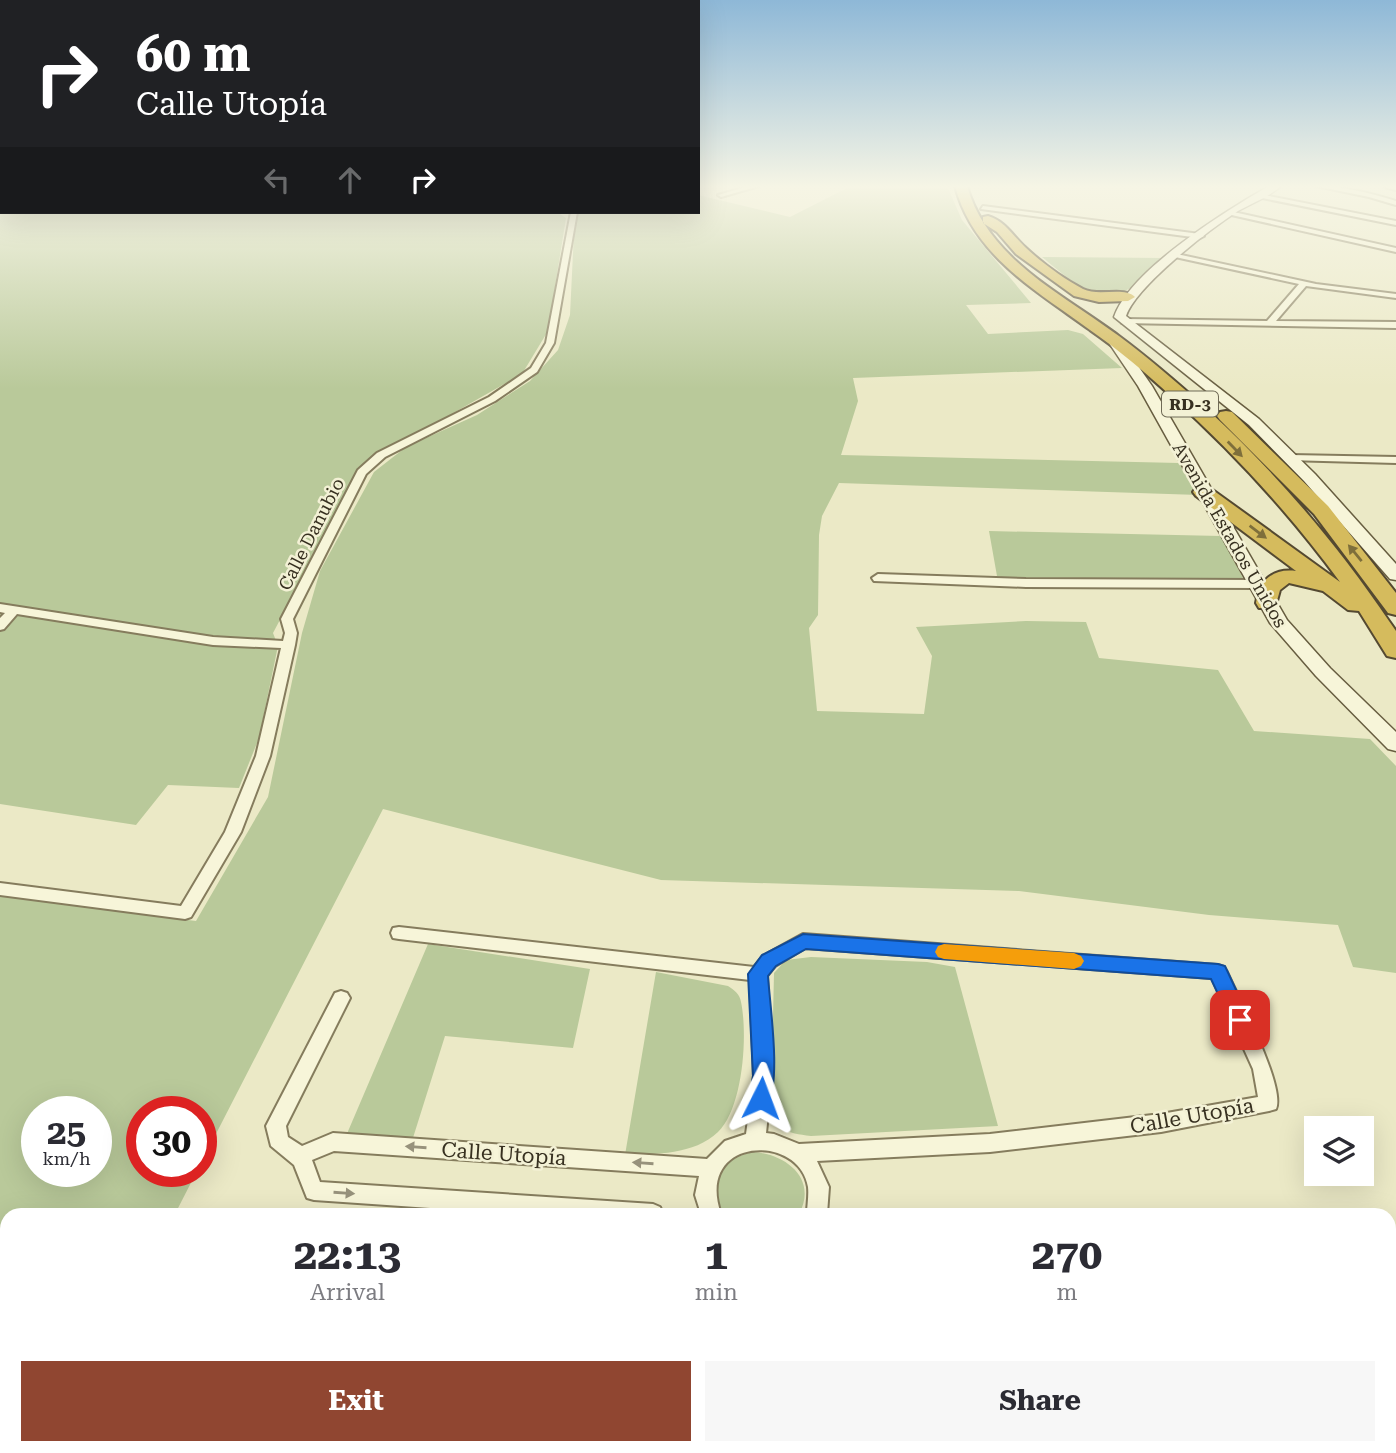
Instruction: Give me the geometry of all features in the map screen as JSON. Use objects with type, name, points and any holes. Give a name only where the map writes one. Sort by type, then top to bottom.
[{"type":"highway","name":"RD-3","points":[[999,254],[1173,388],[1287,503],[1328,552],[1388,615]]},
{"type":"highway","name":"RD-3","points":[[1016,254],[1171,366],[1254,441],[1321,510],[1388,615],[1396,651]]},
{"type":"highway","points":[[1025,254],[1079,293],[1124,309]]},
{"type":"highway","points":[[1203,492],[1344,597]]},
{"type":"highway","points":[[1261,594],[1284,576],[1308,579],[1388,615]]},
{"type":"street","name":"Calle Danubio","points":[[0,889],[185,913],[233,832],[263,756],[289,645],[291,633],[287,619],[362,472],[381,455],[492,399],[534,370],[550,343],[568,254]]},
{"type":"street","points":[[1124,309],[1178,254]]},
{"type":"street","points":[[1175,256],[1304,283],[1396,296]]},
{"type":"street","points":[[1270,322],[1304,283]]},
{"type":"street","points":[[1124,309],[1270,322],[1396,325]]},
{"type":"street","points":[[1124,309],[1291,458],[1396,575]]},
{"type":"street","name":"Avenida Estados Unidos","points":[[1114,340],[1145,386],[1261,594],[1295,643],[1396,744]]},
{"type":"street","points":[[1291,458],[1396,460]]},
{"type":"street","points":[[878,578],[1261,594]]},
{"type":"street","points":[[0,608],[213,641],[289,645]]},
{"type":"street","points":[[0,626],[15,609]]},
{"type":"street","points":[[399,933],[758,974],[764,1076],[755,1141]]},
{"type":"street","name":"Calle Utopía","points":[[758,974],[769,961],[803,942],[1218,972],[1262,1069],[1269,1103],[1161,1123],[990,1143],[798,1153]]},
{"type":"street","points":[[341,998],[276,1126],[275,1137],[281,1145],[299,1156],[314,1191],[565,1208]]},
{"type":"street","points":[[709,1208],[705,1191],[716,1160],[730,1149],[755,1141],[782,1144],[811,1165],[819,1182],[821,1200],[819,1208]]},
{"type":"street","name":"Calle Utopía","points":[[299,1156],[333,1142],[711,1168]]},
{"type":"green space","points":[[0,254],[560,254],[548,331],[522,374],[362,465],[273,633],[278,646],[259,738],[239,788],[168,785],[136,825],[0,804]]},
{"type":"green space","points":[[573,254],[990,254],[1031,303],[966,305],[988,334],[1068,330],[1083,334],[1122,368],[853,378],[858,401],[841,455],[1179,463],[1199,495],[839,483],[822,516],[819,535],[818,615],[809,628],[817,711],[924,714],[932,656],[916,627],[1026,621],[1086,622],[1099,658],[1218,670],[1254,731],[1370,739],[1396,766],[1396,973],[1353,967],[1338,925],[1209,915],[1019,891],[661,880],[383,809],[217,1132],[217,1096],[126,1096],[126,1187],[189,1187],[178,1208],[0,1208],[0,896],[196,921],[268,797],[302,633],[320,571],[374,472],[406,447],[477,415],[530,381],[558,350],[570,315]]},
{"type":"green space","points":[[1042,257],[1165,258],[1123,292],[1101,295],[1069,279]]},
{"type":"green space","points":[[989,531],[1221,536],[1244,580],[1014,580],[997,576]]},
{"type":"green space","points":[[428,944],[590,969],[573,1048],[445,1036],[412,1141],[346,1136]]},
{"type":"green space","points":[[811,957],[927,962],[955,967],[998,1126],[811,1136],[783,1129],[775,1120],[771,1104],[774,973],[786,960]]},
{"type":"green space","points":[[656,972],[728,986],[736,992],[743,1016],[742,1070],[733,1106],[726,1121],[708,1140],[674,1152],[625,1155]]},
{"type":"green space","points":[[753,1152],[787,1163],[801,1180],[804,1190],[801,1208],[718,1208],[715,1193],[717,1177],[725,1165]]},
{"type":"slow traffic","points":[[944,952],[1074,961]]},
{"type":"route","points":[[761,1098],[764,1076],[758,974],[769,961],[803,942],[1218,972],[1240,1020]]}]
